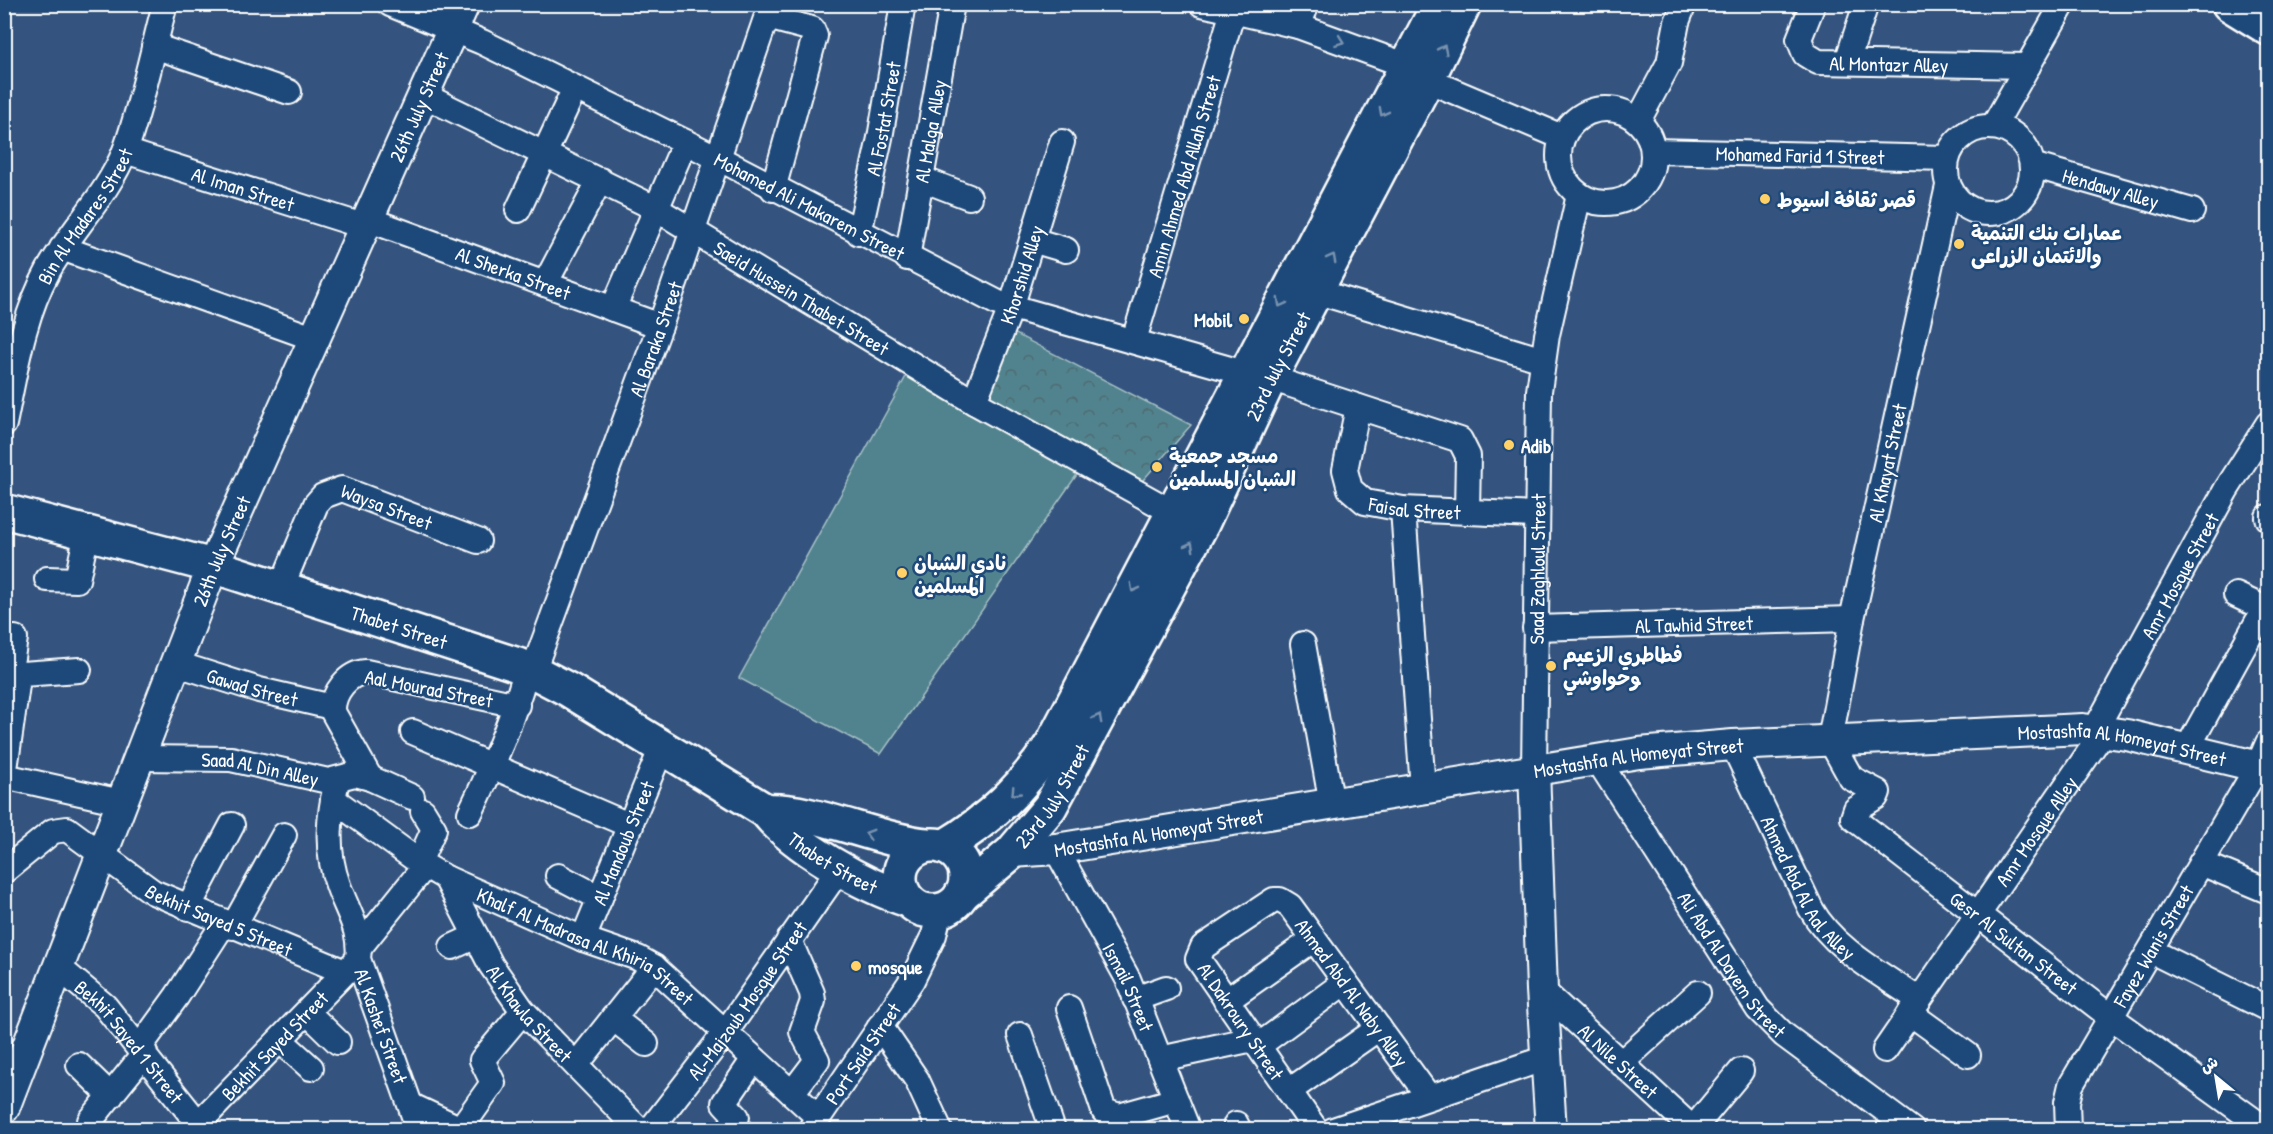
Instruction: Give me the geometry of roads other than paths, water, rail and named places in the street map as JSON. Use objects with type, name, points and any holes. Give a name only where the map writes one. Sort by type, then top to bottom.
[{"type":"main road","name":"23rd July Street","points":[[951,902],[1012,852],[1050,807],[1049,777],[1052,744],[1174,513],[1257,376],[1315,291],[1418,73],[1439,4]]},
{"type":"main road","name":"23rd July Street","points":[[935,846],[985,820],[1021,787],[1049,777],[1202,524],[1257,376],[1418,73],[1464,4]]},
{"type":"main road","points":[[2229,4],[2268,28]]},
{"type":"main road","name":"Thabet Street","points":[[4,511],[213,566],[530,670],[766,811],[786,831],[840,868],[866,883],[908,900]]},
{"type":"main road","name":"Thabet Street","points":[[766,811],[794,812],[880,837],[935,846]]},
{"type":"main road","points":[[985,820],[1012,852]]},
{"type":"main road","points":[[935,846],[952,851],[964,867],[965,886],[951,902],[923,910],[908,900],[900,883],[903,863],[909,855],[935,846]]},
{"type":"street","name":"Bin Al Madares Street","points":[[4,424],[26,324],[39,289],[62,248],[109,180],[124,151],[165,4]]},
{"type":"street","name":"Mohamed Ali Makarem Street","points":[[390,4],[458,17],[575,88],[718,158],[907,258],[1011,308],[1134,340],[1257,376],[1460,440],[1468,456],[1467,512]]},
{"type":"street","name":"Al Fostat Street","points":[[859,233],[880,138],[903,4]]},
{"type":"street","name":"Al Malga' Alley","points":[[907,258],[952,4]]},
{"type":"street","points":[[1202,4],[1233,11],[1302,15],[1418,73],[1562,137]]},
{"type":"street","points":[[1638,121],[1669,63],[1677,22],[1684,4]]},
{"type":"street","name":"Al Montazr Alley","points":[[1813,4],[1799,39],[1804,54],[1818,62],[2028,66]]},
{"type":"street","points":[[1847,62],[1866,4]]},
{"type":"street","points":[[1993,127],[2063,4]]},
{"type":"street","points":[[769,11],[812,29],[815,36],[773,189]]},
{"type":"street","name":"Al Baraka Street","points":[[470,813],[492,767],[517,705],[660,326],[769,11]]},
{"type":"street","name":"Amin Ahmed Abd Allah Street","points":[[1134,340],[1233,11]]},
{"type":"street","name":"26th July Street","points":[[4,1108],[213,566],[458,17]]},
{"type":"street","points":[[153,46],[289,92]]},
{"type":"street","points":[[518,210],[575,88]]},
{"type":"street","name":"Saeid Hussein Thabet Street","points":[[423,95],[655,208],[974,402],[1174,513]]},
{"type":"street","points":[[1616,109],[1638,121],[1646,130],[1653,151],[1652,167],[1646,180],[1636,192],[1623,200],[1608,203],[1593,201],[1579,195],[1570,186],[1559,163],[1562,137],[1569,126],[1590,111],[1616,109]]},
{"type":"street","points":[[1993,127],[2015,135],[2023,143],[2032,165],[2028,189],[2011,207],[1999,212],[1980,212],[1963,205],[1948,186],[1947,158],[1960,138],[1970,131],[1993,127]]},
{"type":"street","points":[[613,309],[685,142]]},
{"type":"street","name":"Khorshid Alley","points":[[974,402],[1011,308],[1062,142]]},
{"type":"street","name":"Al Iman Street","points":[[124,151],[365,222]]},
{"type":"street","name":"Mohamed Farid 1 Street","points":[[1653,151],[1947,158]]},
{"type":"street","name":"Hendawy Alley","points":[[2032,165],[2192,212]]},
{"type":"street","points":[[922,179],[969,197]]},
{"type":"street","points":[[545,284],[600,180]]},
{"type":"street","name":"Al Khayat Street","points":[[1830,741],[1852,619],[1948,186]]},
{"type":"street","name":"Saad Zaghloul Street","points":[[1552,1128],[1542,990],[1534,769],[1537,422],[1543,360],[1579,195]]},
{"type":"street","name":"Al Sherka Street","points":[[365,222],[660,326]]},
{"type":"street","points":[[1032,240],[1066,250]]},
{"type":"street","points":[[62,248],[313,338]]},
{"type":"street","points":[[1315,291],[1543,360]]},
{"type":"street","name":"Faisal Street","points":[[1358,406],[1345,470],[1350,489],[1365,502],[1403,509],[1536,514]]},
{"type":"street","name":"Amr Mosque Street","points":[[2100,731],[2226,490],[2268,424]]},
{"type":"street","name":"Waysa Street","points":[[281,588],[316,504],[332,491],[342,489],[478,541]]},
{"type":"street","points":[[1403,509],[1423,789]]},
{"type":"street","points":[[47,579],[77,580],[87,532]]},
{"type":"street","points":[[2187,749],[2267,609],[2236,595]]},
{"type":"street","name":"Al Tawhid Street","points":[[1535,628],[1852,619]]},
{"type":"street","points":[[15,638],[11,664],[18,678]]},
{"type":"street","points":[[1303,644],[1332,805]]},
{"type":"street","name":"Gawad Street","points":[[174,663],[259,690],[332,707]]},
{"type":"street","points":[[79,670],[22,674],[18,678],[9,704],[4,776],[121,802]]},
{"type":"street","name":"Aal Mourad Street","points":[[332,707],[347,678],[366,672],[517,705]]},
{"type":"street","points":[[332,707],[370,778]]},
{"type":"street","name":"Mostashfa Al Homeyat Street","points":[[1012,852],[1056,849],[1332,805],[1597,759],[1733,745],[2100,731],[2187,749],[2265,759]]},
{"type":"street","name":"Amr Mosque Alley","points":[[1885,1050],[2100,731]]},
{"type":"street","points":[[413,732],[631,826]]},
{"type":"street","name":"Gesr Al Sultan Street","points":[[1830,741],[1851,778],[1878,792],[1876,797],[1856,809],[1853,814],[1855,821],[2112,1018],[2265,1129]]},
{"type":"street","name":"Ahmed Abd Al Aal Alley","points":[[1733,745],[1811,909],[1824,929],[1968,1055]]},
{"type":"street","name":"Al Mandoub Street","points":[[583,939],[662,747]]},
{"type":"street","name":"Saad Al Din Alley","points":[[138,758],[231,759],[320,781],[335,789],[355,774],[370,778],[417,804]]},
{"type":"street","name":"Ali Abd Al Dayem Street","points":[[1597,759],[1758,1010],[1784,1035],[1912,1130]]},
{"type":"street","name":"Fayez Wanis Street","points":[[2068,1130],[2068,1093],[2201,863],[2265,759]]},
{"type":"street","name":"Khalf Al Madrasa Al Khiria Street","points":[[335,789],[422,864],[446,878],[583,939],[630,954],[654,967],[792,1094],[814,1123]]},
{"type":"street","name":"Al Kashef Street","points":[[335,789],[329,831],[332,864],[338,885],[358,932],[354,960],[412,1106],[419,1130]]},
{"type":"street","name":"Bekhit Sayed Street","points":[[194,1126],[308,1013],[354,960],[422,864],[434,829],[417,804]]},
{"type":"street","points":[[188,908],[232,825]]},
{"type":"street","name":"Bekhit Sayed 5 Street","points":[[4,871],[53,831],[60,829],[74,832],[147,888],[188,908],[228,925],[354,960]]},
{"type":"street","points":[[90,1121],[111,1096],[177,996],[228,925],[284,835]]},
{"type":"street","name":"Ismail Street","points":[[1056,849],[1111,945],[1188,1130]]},
{"type":"street","points":[[2201,863],[2268,891]]},
{"type":"street","name":"Al-Majzoub Mosque Street","points":[[650,1130],[725,1033],[840,868]]},
{"type":"street","points":[[558,876],[600,898]]},
{"type":"street","name":"Al Khawla Street","points":[[446,878],[491,965],[524,1011],[639,1130]]},
{"type":"street","name":"Ahmed Abd Al Naby Alley","points":[[1269,903],[1280,900],[1285,902],[1429,1097]]},
{"type":"street","name":"Port Said Street","points":[[814,1123],[923,960],[951,902]]},
{"type":"street","name":"Al Dakroury Street","points":[[1269,903],[1203,947],[1197,954],[1200,963],[1289,1091],[1333,1129]]},
{"type":"street","points":[[452,947],[476,936]]},
{"type":"street","points":[[1226,1001],[1314,939]]},
{"type":"street","points":[[789,940],[812,993],[813,1001],[802,1032],[817,1059],[792,1094]]},
{"type":"street","points":[[2151,951],[2268,1009]]},
{"type":"street","name":"Bekhit Sayed 1 Street","points":[[57,966],[105,1006],[142,1050],[194,1126]]},
{"type":"street","points":[[576,1065],[654,967]]},
{"type":"street","points":[[1160,1059],[1255,1042],[1345,982]]},
{"type":"street","points":[[1135,999],[1166,987]]},
{"type":"street","name":"Al Nile Street","points":[[1542,990],[1694,1129]]},
{"type":"street","points":[[1621,1063],[1698,993]]},
{"type":"street","points":[[1069,1008],[1104,1111],[1119,1116],[1176,1100]]},
{"type":"street","points":[[412,1106],[462,1129],[493,1083],[482,1060],[524,1011]]},
{"type":"street","points":[[308,1013],[338,1042]]},
{"type":"street","points":[[614,1018],[646,1044]]},
{"type":"street","points":[[880,1026],[917,1080],[940,1130]]},
{"type":"street","points":[[1289,1091],[1379,1028]]},
{"type":"street","points":[[1020,1035],[1053,1130]]},
{"type":"street","points":[[281,1041],[311,1068]]},
{"type":"street","points":[[1333,1129],[1546,1058]]},
{"type":"street","points":[[728,1130],[737,1117],[724,1103],[754,1059]]},
{"type":"street","points":[[79,1065],[111,1096]]},
{"type":"street","points":[[1694,1129],[1741,1071]]},
{"type":"place","name":"قصر ثقافة اسيوط","points":[[1765,199]]},
{"type":"place","name":"عمارات بنك التنمية والائتمان الزراعى","points":[[1959,244]]},
{"type":"place","name":"Mobil","points":[[1244,319]]},
{"type":"place","name":"Adib","points":[[1509,445]]},
{"type":"place","name":"مسجد جمعية الشبان المسلمين","points":[[1157,467]]},
{"type":"place","name":"نادي الشبان المسلمين","points":[[902,573]]},
{"type":"place","name":"فطاطري الزعيم وحواوشي","points":[[1551,666]]},
{"type":"place","name":"mosque","points":[[856,966]]}]
